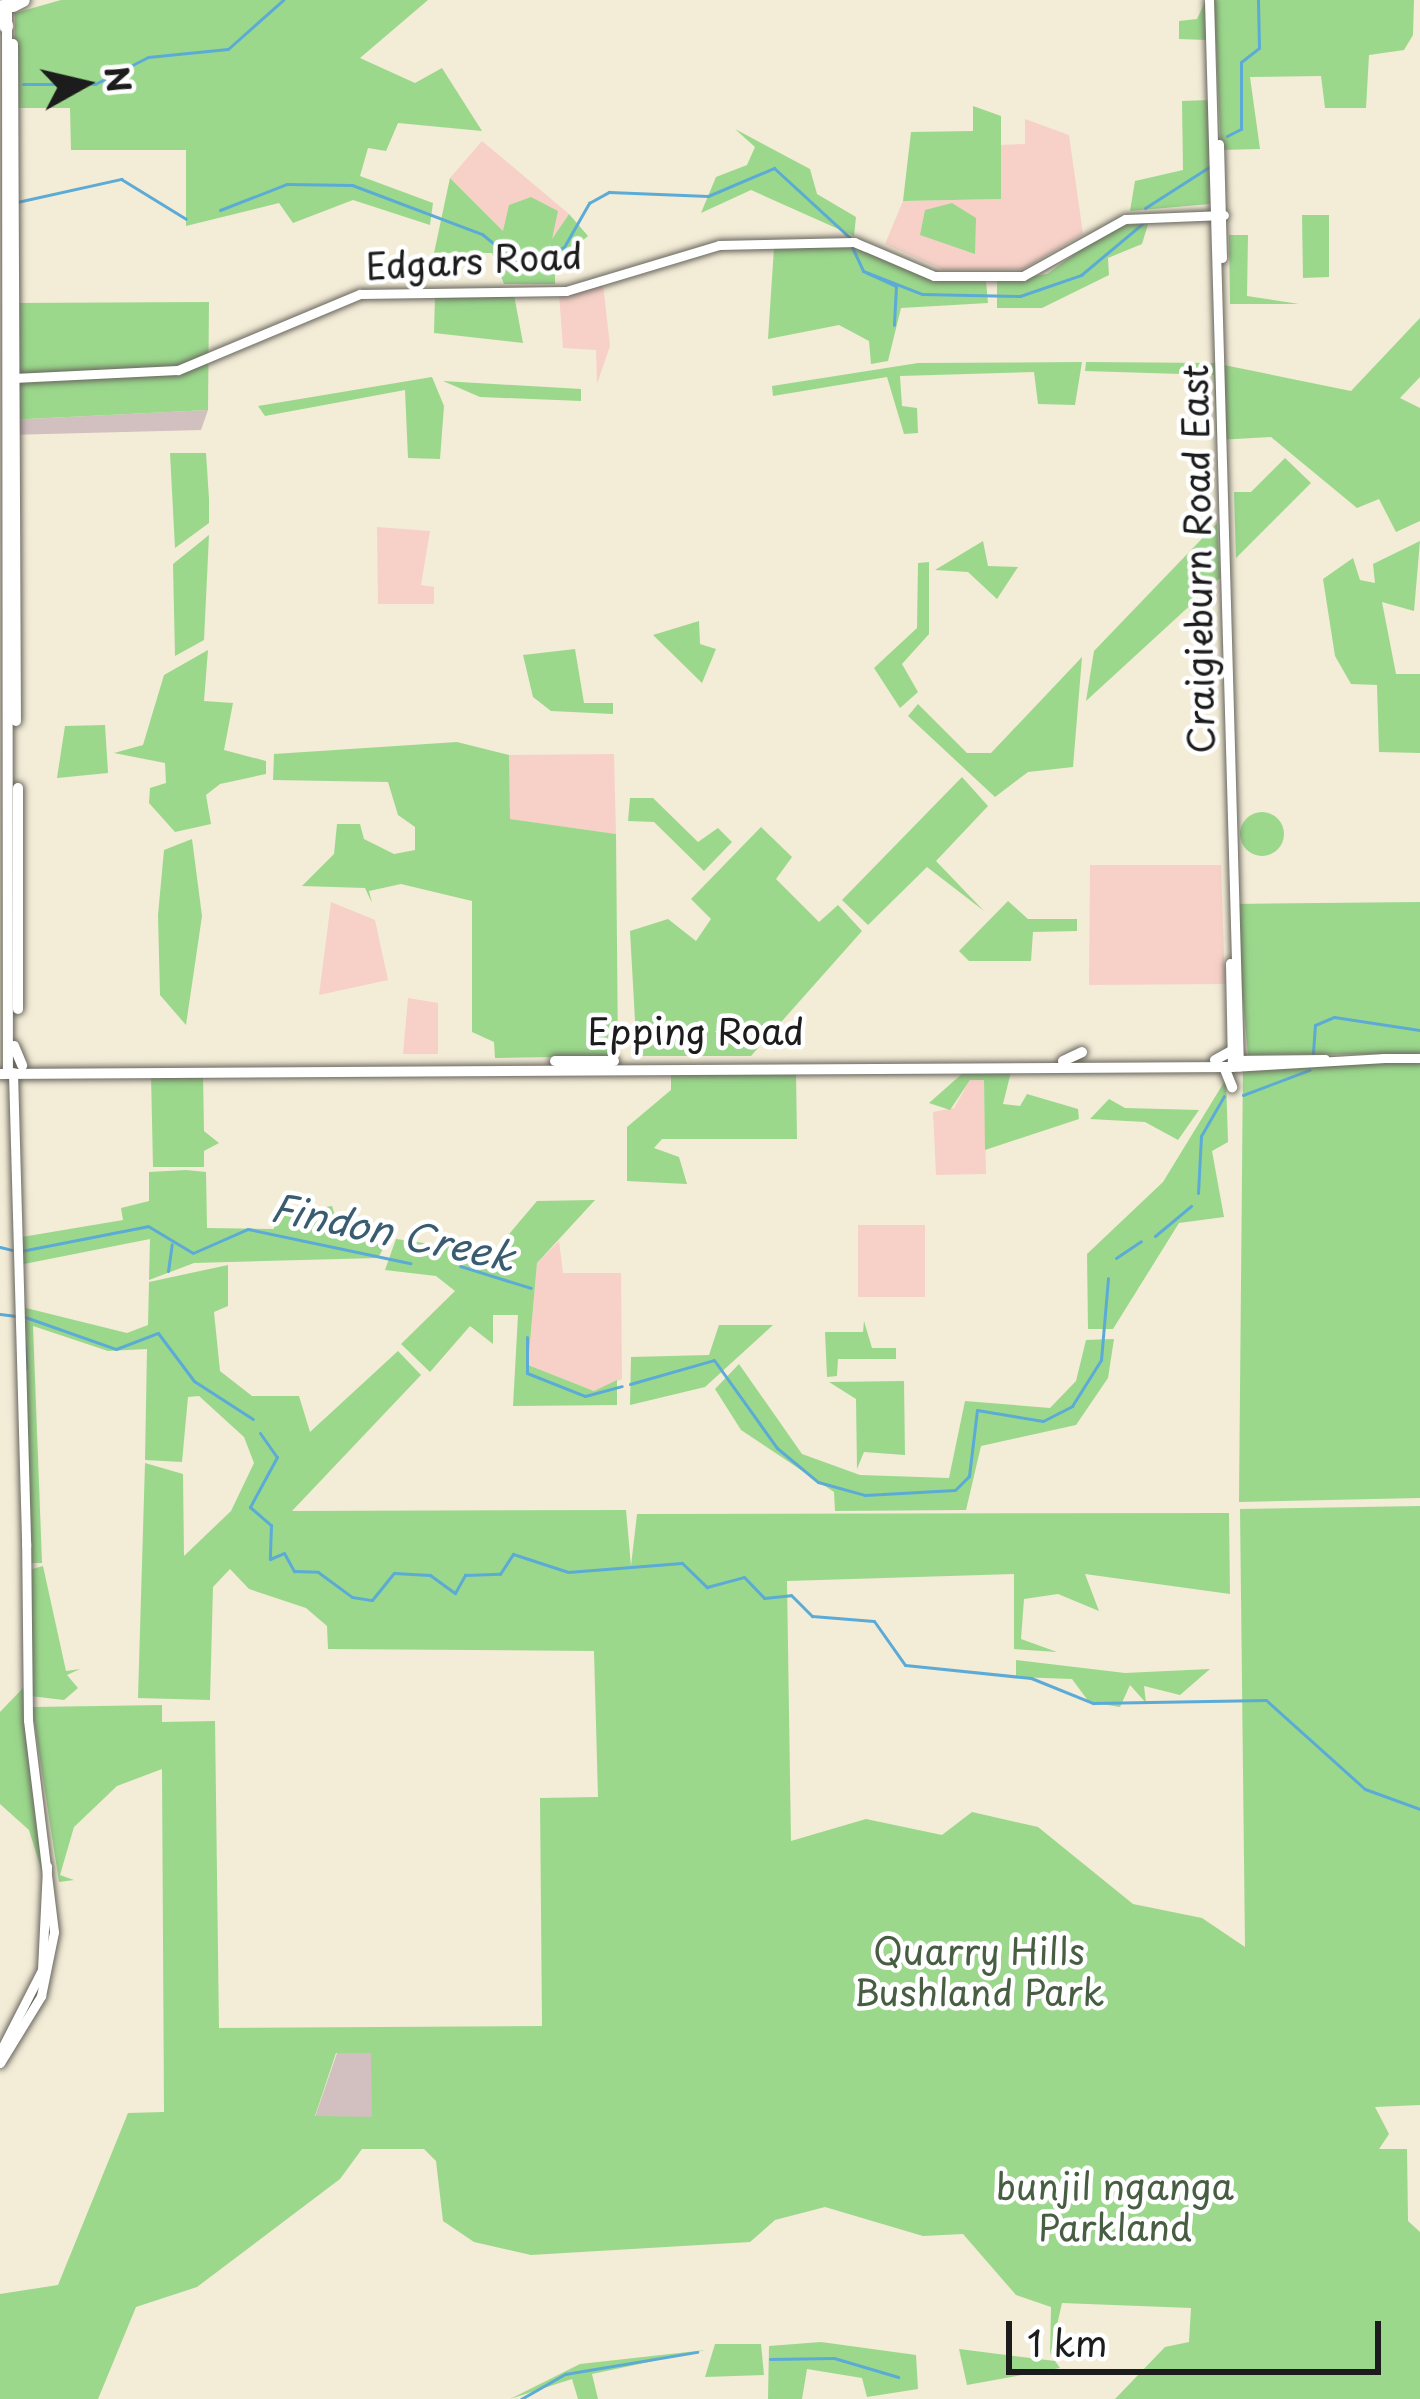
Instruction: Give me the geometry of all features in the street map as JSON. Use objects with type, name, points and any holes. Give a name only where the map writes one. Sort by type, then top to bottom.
[{"type":"highway","points":[[6,26],[11,2]]},
{"type":"main road","name":"Craigieburn Road East","points":[[1211,0],[1220,213],[1235,1064]]},
{"type":"main road","points":[[2,2055],[32,2000],[51,1938],[52,1880],[26,1599],[10,1071],[6,376],[11,2]]},
{"type":"main road","points":[[6,26],[13,338],[6,376],[14,1046],[10,1071]]},
{"type":"main road","name":"Edgars Road","points":[[6,376],[178,370],[365,289],[566,287],[715,242],[858,242],[934,276],[1028,276],[1125,219],[1220,213]]},
{"type":"main road","name":"Edgars Road","points":[[6,376],[174,368],[249,341]]},
{"type":"main road","name":"Craigieburn Road East","points":[[1229,820],[1235,1064]]},
{"type":"main road","points":[[1063,1061],[1082,1052]]},
{"type":"main road","name":"Epping Road","points":[[10,1071],[991,1067],[1420,1058]]},
{"type":"main road","name":"Epping Road","points":[[10,1071],[395,1062],[1235,1064]]},
{"type":"main road","points":[[912,1066],[922,1080],[991,1067]]},
{"type":"main road","points":[[272,1078],[307,1069]]},
{"type":"shaded area","points":[[1025,119],[1069,135],[1083,234],[1023,269],[943,270],[885,244],[903,201],[1001,199],[1000,145],[1025,144]]},
{"type":"shaded area","points":[[482,141],[569,214],[550,243],[503,231],[450,178]]},
{"type":"shaded area","points":[[603,284],[610,346],[597,384],[596,350],[563,348],[559,294]]},
{"type":"shaded area","points":[[208,410],[201,430],[7,435],[8,420]]},
{"type":"shaded area","points":[[377,527],[430,531],[421,585],[434,587],[434,604],[378,604]]},
{"type":"shaded area","points":[[614,754],[616,834],[509,819],[509,755]]},
{"type":"shaded area","points":[[1090,865],[1221,865],[1225,984],[1089,985]]},
{"type":"shaded area","points":[[331,902],[375,920],[388,980],[319,995]]},
{"type":"shaded area","points":[[408,998],[438,1003],[438,1054],[403,1054]]},
{"type":"shaded area","points":[[970,1080],[984,1080],[986,1174],[936,1175],[933,1112],[954,1108]]},
{"type":"shaded area","points":[[858,1225],[925,1225],[925,1297],[858,1297]]},
{"type":"shaded area","points":[[559,1241],[563,1273],[621,1273],[622,1379],[594,1391],[528,1365],[537,1263]]},
{"type":"shaded area","points":[[337,2053],[372,2053],[372,2117],[315,2117]]},
{"type":"green space","points":[[61,0],[428,0],[360,58],[415,83],[442,68],[482,131],[398,123],[386,151],[368,148],[360,176],[433,203],[430,225],[353,200],[293,223],[279,203],[186,226],[186,150],[71,150],[70,108],[14,108],[15,13]]},
{"type":"green space","points":[[1206,0],[1207,40],[1179,39],[1179,21],[1197,19]]},
{"type":"green space","points":[[1214,0],[1414,0],[1413,35],[1404,50],[1369,55],[1366,108],[1325,108],[1321,76],[1250,77],[1260,149],[1221,150]]},
{"type":"green space","points":[[1208,100],[1210,204],[1130,211],[1135,181],[1183,170],[1182,101]]},
{"type":"green space","points":[[973,106],[1001,116],[1001,199],[903,201],[911,132],[973,131]]},
{"type":"green space","points":[[735,129],[810,169],[817,194],[856,217],[854,236],[751,190],[701,213],[716,177],[747,165],[755,147]]},
{"type":"green space","points":[[450,178],[503,231],[509,205],[531,197],[558,211],[552,239],[569,214],[588,236],[555,264],[555,284],[504,284],[492,253],[434,253]]},
{"type":"green space","points":[[952,203],[976,218],[975,254],[920,235],[925,210]]},
{"type":"green space","points":[[1302,215],[1329,215],[1329,277],[1303,278]]},
{"type":"green space","points":[[1149,221],[1142,244],[1108,258],[1109,275],[1042,308],[997,308],[997,281],[1047,274],[1109,229]]},
{"type":"green space","points":[[1229,235],[1248,235],[1247,296],[1299,304],[1230,304]]},
{"type":"green space","points":[[774,248],[863,248],[927,278],[986,281],[988,303],[901,308],[888,361],[871,364],[869,341],[839,325],[768,339]]},
{"type":"green space","points":[[514,295],[523,343],[434,333],[435,296]]},
{"type":"green space","points":[[209,302],[208,410],[8,420],[10,303]]},
{"type":"green space","points":[[1420,318],[1420,377],[1400,398],[1420,408],[1420,521],[1396,532],[1379,499],[1357,508],[1271,437],[1217,440],[1214,375],[1085,371],[1086,362],[1214,363],[1351,391]]},
{"type":"green space","points":[[1082,362],[1075,405],[1038,404],[1034,372],[900,376],[902,406],[917,408],[918,433],[904,434],[887,377],[773,396],[772,386],[918,363]]},
{"type":"green space","points":[[432,377],[444,406],[440,459],[408,458],[405,390],[265,416],[258,406]]},
{"type":"green space","points":[[443,381],[581,389],[581,401],[480,397]]},
{"type":"green space","points":[[170,453],[206,453],[209,499],[209,523],[175,548]]},
{"type":"green space","points":[[1285,458],[1311,483],[1236,558],[1234,492],[1251,492]]},
{"type":"green space","points":[[1217,523],[1220,578],[1086,701],[1094,651]]},
{"type":"green space","points":[[209,535],[204,640],[175,656],[173,564]]},
{"type":"green space","points":[[983,541],[988,566],[1018,567],[997,599],[968,572],[935,570]]},
{"type":"green space","points":[[1420,541],[1414,611],[1382,602],[1396,674],[1420,674],[1420,753],[1379,752],[1377,685],[1351,684],[1335,656],[1323,579],[1353,558],[1360,580],[1375,583],[1373,564]]},
{"type":"green space","points":[[929,562],[929,634],[902,664],[918,692],[900,708],[874,668],[917,628],[918,563]]},
{"type":"green space","points":[[699,621],[700,644],[716,649],[702,683],[653,635]]},
{"type":"green space","points":[[575,649],[584,703],[613,703],[613,714],[551,711],[533,697],[523,655]]},
{"type":"green space","points":[[208,650],[204,701],[233,703],[224,750],[266,761],[266,774],[220,784],[206,795],[211,824],[175,832],[149,803],[150,788],[166,783],[165,763],[114,753],[143,745],[164,675]]},
{"type":"green space","points":[[1082,657],[1073,767],[1028,772],[995,797],[908,716],[918,704],[967,753],[991,753]]},
{"type":"green space","points":[[105,725],[108,773],[57,778],[65,726]]},
{"type":"green space","points":[[457,742],[509,755],[510,819],[616,834],[618,1056],[495,1058],[494,1042],[472,1032],[472,901],[401,884],[369,891],[372,903],[365,888],[302,886],[334,854],[337,824],[360,824],[364,839],[394,854],[415,850],[415,827],[398,815],[388,782],[273,780],[274,754]]},
{"type":"green space","points":[[962,777],[988,806],[936,861],[984,911],[927,867],[868,925],[842,900]]},
{"type":"green space","points":[[630,798],[653,798],[698,842],[718,828],[732,842],[704,871],[654,822],[628,821]]},
{"type":"green space","points":[[1262,812],[1278,818],[1284,834],[1278,850],[1262,856],[1246,850],[1240,834],[1246,818]]},
{"type":"green space","points":[[761,827],[792,857],[776,879],[819,922],[838,905],[862,931],[751,1056],[637,1056],[630,931],[668,919],[696,941],[711,919],[691,899]]},
{"type":"green space","points":[[192,839],[202,916],[186,1025],[160,995],[158,915],[164,850]]},
{"type":"green space","points":[[1008,901],[1028,919],[1077,919],[1077,931],[1033,932],[1031,961],[969,961],[959,951]]},
{"type":"green space","points":[[1420,902],[1420,1054],[1248,1055],[1234,904]]},
{"type":"green space","points":[[1420,1061],[1420,1498],[1239,1502],[1243,1063]]},
{"type":"green space","points":[[671,1072],[796,1072],[797,1139],[662,1139],[654,1148],[679,1157],[687,1184],[627,1181],[627,1127],[671,1090]]},
{"type":"green space","points":[[964,1072],[1011,1072],[1003,1104],[1020,1106],[1027,1094],[1078,1109],[1079,1119],[985,1150],[984,1080],[970,1080],[950,1110],[929,1103]]},
{"type":"green space","points":[[203,1074],[204,1131],[219,1143],[204,1151],[204,1167],[153,1167],[151,1075]]},
{"type":"green space","points":[[1226,1079],[1228,1142],[1212,1151],[1224,1217],[1179,1223],[1113,1329],[1088,1329],[1087,1254],[1163,1182]]},
{"type":"green space","points":[[1109,1099],[1125,1108],[1199,1110],[1178,1140],[1145,1122],[1090,1119]]},
{"type":"green space","points":[[149,1172],[206,1172],[207,1228],[274,1229],[275,1215],[332,1206],[341,1236],[389,1238],[378,1258],[194,1263],[149,1280],[150,1239],[19,1265],[16,1238],[123,1220],[121,1208],[149,1201]]},
{"type":"green space","points":[[595,1200],[537,1263],[528,1365],[594,1391],[617,1380],[617,1405],[513,1406],[518,1315],[493,1315],[493,1344],[470,1326],[430,1372],[401,1344],[455,1291],[436,1276],[385,1270],[396,1239],[493,1253],[537,1201]]},
{"type":"green space","points":[[228,1265],[228,1306],[214,1312],[220,1371],[252,1396],[299,1396],[310,1432],[398,1351],[421,1375],[292,1511],[626,1510],[631,1566],[637,1514],[1229,1513],[1230,1594],[1085,1574],[1099,1611],[1058,1594],[1024,1599],[1021,1639],[1057,1652],[1014,1649],[1014,1574],[787,1581],[791,1841],[866,1819],[942,1835],[972,1812],[1038,1827],[1133,1904],[1202,1918],[1245,1947],[1240,1509],[1420,1506],[1420,2105],[1375,2107],[1389,2134],[1379,2149],[1407,2149],[1408,2221],[1420,2232],[1420,2399],[1115,2399],[1165,2347],[1189,2342],[1191,2308],[1062,2303],[1050,2356],[1051,2307],[1016,2295],[963,2234],[923,2236],[825,2207],[775,2220],[750,2242],[531,2255],[474,2242],[443,2221],[436,2161],[424,2149],[362,2149],[340,2179],[197,2287],[136,2307],[98,2399],[0,2399],[0,2294],[58,2285],[128,2113],[164,2112],[162,1769],[117,1786],[74,1827],[60,1875],[74,1880],[59,1882],[32,1707],[162,1705],[162,1722],[215,1721],[219,2028],[542,2026],[540,1798],[598,1797],[594,1651],[328,1649],[327,1626],[306,1608],[249,1589],[230,1569],[213,1587],[210,1700],[138,1698],[145,1463],[183,1474],[184,1556],[231,1511],[254,1463],[244,1437],[199,1396],[188,1397],[182,1462],[145,1460],[147,1349],[108,1351],[33,1326],[42,1563],[30,1563],[18,1270],[26,1308],[127,1333],[148,1325],[149,1282]],"holes":[[[336,2053],[371,2053],[372,2117],[315,2116]]]},
{"type":"green space","points":[[864,1321],[872,1348],[896,1348],[896,1359],[838,1359],[837,1376],[827,1377],[825,1332],[863,1332]]},
{"type":"green space","points":[[719,1325],[773,1325],[705,1387],[630,1405],[631,1357],[709,1355]]},
{"type":"green space","points":[[1114,1339],[1108,1378],[1076,1425],[981,1446],[966,1510],[835,1511],[834,1492],[741,1430],[715,1389],[739,1364],[802,1454],[860,1475],[949,1478],[965,1401],[1050,1408],[1076,1381],[1086,1340]]},
{"type":"green space","points":[[904,1381],[905,1455],[864,1452],[857,1469],[856,1399],[829,1382]]},
{"type":"green space","points":[[43,1566],[66,1671],[80,1669],[67,1675],[78,1688],[64,1700],[30,1696],[29,1570]]},
{"type":"green space","points":[[1016,1660],[1125,1673],[1210,1669],[1180,1695],[1144,1686],[1146,1703],[1130,1685],[1120,1707],[1089,1702],[1072,1679],[1016,1677]]},
{"type":"green space","points":[[24,1687],[42,1872],[29,1830],[0,1804],[0,1712]]},
{"type":"green space","points":[[821,2342],[916,2355],[918,2389],[867,2397],[862,2378],[807,2369],[802,2399],[768,2399],[769,2346]]},
{"type":"green space","points":[[715,2344],[761,2344],[764,2375],[705,2377]]},
{"type":"green space","points":[[959,2349],[1055,2361],[1060,2368],[967,2385]]},
{"type":"green space","points":[[706,2350],[592,2374],[598,2399],[578,2399],[572,2379],[510,2399],[580,2364]]},
{"type":"waterway","points":[[23,84],[95,84],[148,57],[228,49],[283,0]]},
{"type":"waterway","points":[[1227,136],[1241,129],[1241,62],[1259,48],[1258,0]]},
{"type":"waterway","points":[[1145,208],[1209,167]]},
{"type":"waterway","points":[[220,210],[287,184],[352,185],[482,234],[521,266],[564,247],[589,203],[609,192],[708,196],[774,168],[850,238]]},
{"type":"waterway","points":[[17,202],[121,179],[186,219]]},
{"type":"waterway","points":[[852,247],[863,271],[922,294],[1020,296],[1081,275],[1142,224]]},
{"type":"waterway","points":[[867,273],[896,286],[894,325]]},
{"type":"waterway","name":"Findon Creek","points":[[1313,1053],[1315,1025],[1334,1017],[1420,1030]]},
{"type":"waterway","name":"Findon Creek","points":[[1243,1095],[1309,1070]]},
{"type":"waterway","name":"Findon Creek","points":[[1198,1193],[1201,1136],[1224,1096]]},
{"type":"waterway","name":"Findon Creek","points":[[1155,1236],[1191,1206]]},
{"type":"waterway","name":"Findon Creek","points":[[21,1251],[148,1226],[193,1253],[248,1229],[410,1263]]},
{"type":"waterway","points":[[1116,1258],[1141,1241]]},
{"type":"waterway","points":[[168,1271],[172,1244]]},
{"type":"waterway","name":"Findon Creek","points":[[0,1247],[12,1250]]},
{"type":"waterway","points":[[460,1266],[531,1288]]},
{"type":"waterway","name":"Findon Creek","points":[[630,1384],[714,1360],[777,1448],[818,1482],[865,1495],[955,1490],[969,1476],[977,1410],[1043,1421],[1072,1406],[1101,1360],[1108,1278]]},
{"type":"waterway","points":[[0,1314],[16,1316]]},
{"type":"waterway","points":[[25,1317],[116,1349],[158,1333],[194,1381],[253,1419]]},
{"type":"waterway","name":"Findon Creek","points":[[527,1337],[527,1373],[585,1396],[622,1386]]},
{"type":"waterway","points":[[25,1346],[26,1368]]},
{"type":"waterway","points":[[260,1433],[277,1457],[250,1507],[271,1525],[270,1559],[284,1553],[294,1571],[318,1572],[352,1597],[372,1600],[394,1573],[430,1575],[455,1593],[465,1575],[500,1574],[513,1554],[568,1572],[682,1563],[707,1587],[744,1577],[764,1598],[791,1595],[812,1616],[874,1621],[905,1665],[1031,1678],[1093,1703],[1266,1700],[1365,1789],[1420,1809]]},
{"type":"waterway","points":[[521,2399],[565,2374],[697,2352]]},
{"type":"waterway","points":[[770,2359],[834,2358],[898,2377]]},
{"type":"park label","name":"Quarry Hills Bushland Park","points":[[979,1970]]},
{"type":"park label","name":"bunjil nganga Parkland","points":[[1115,2206]]}]
